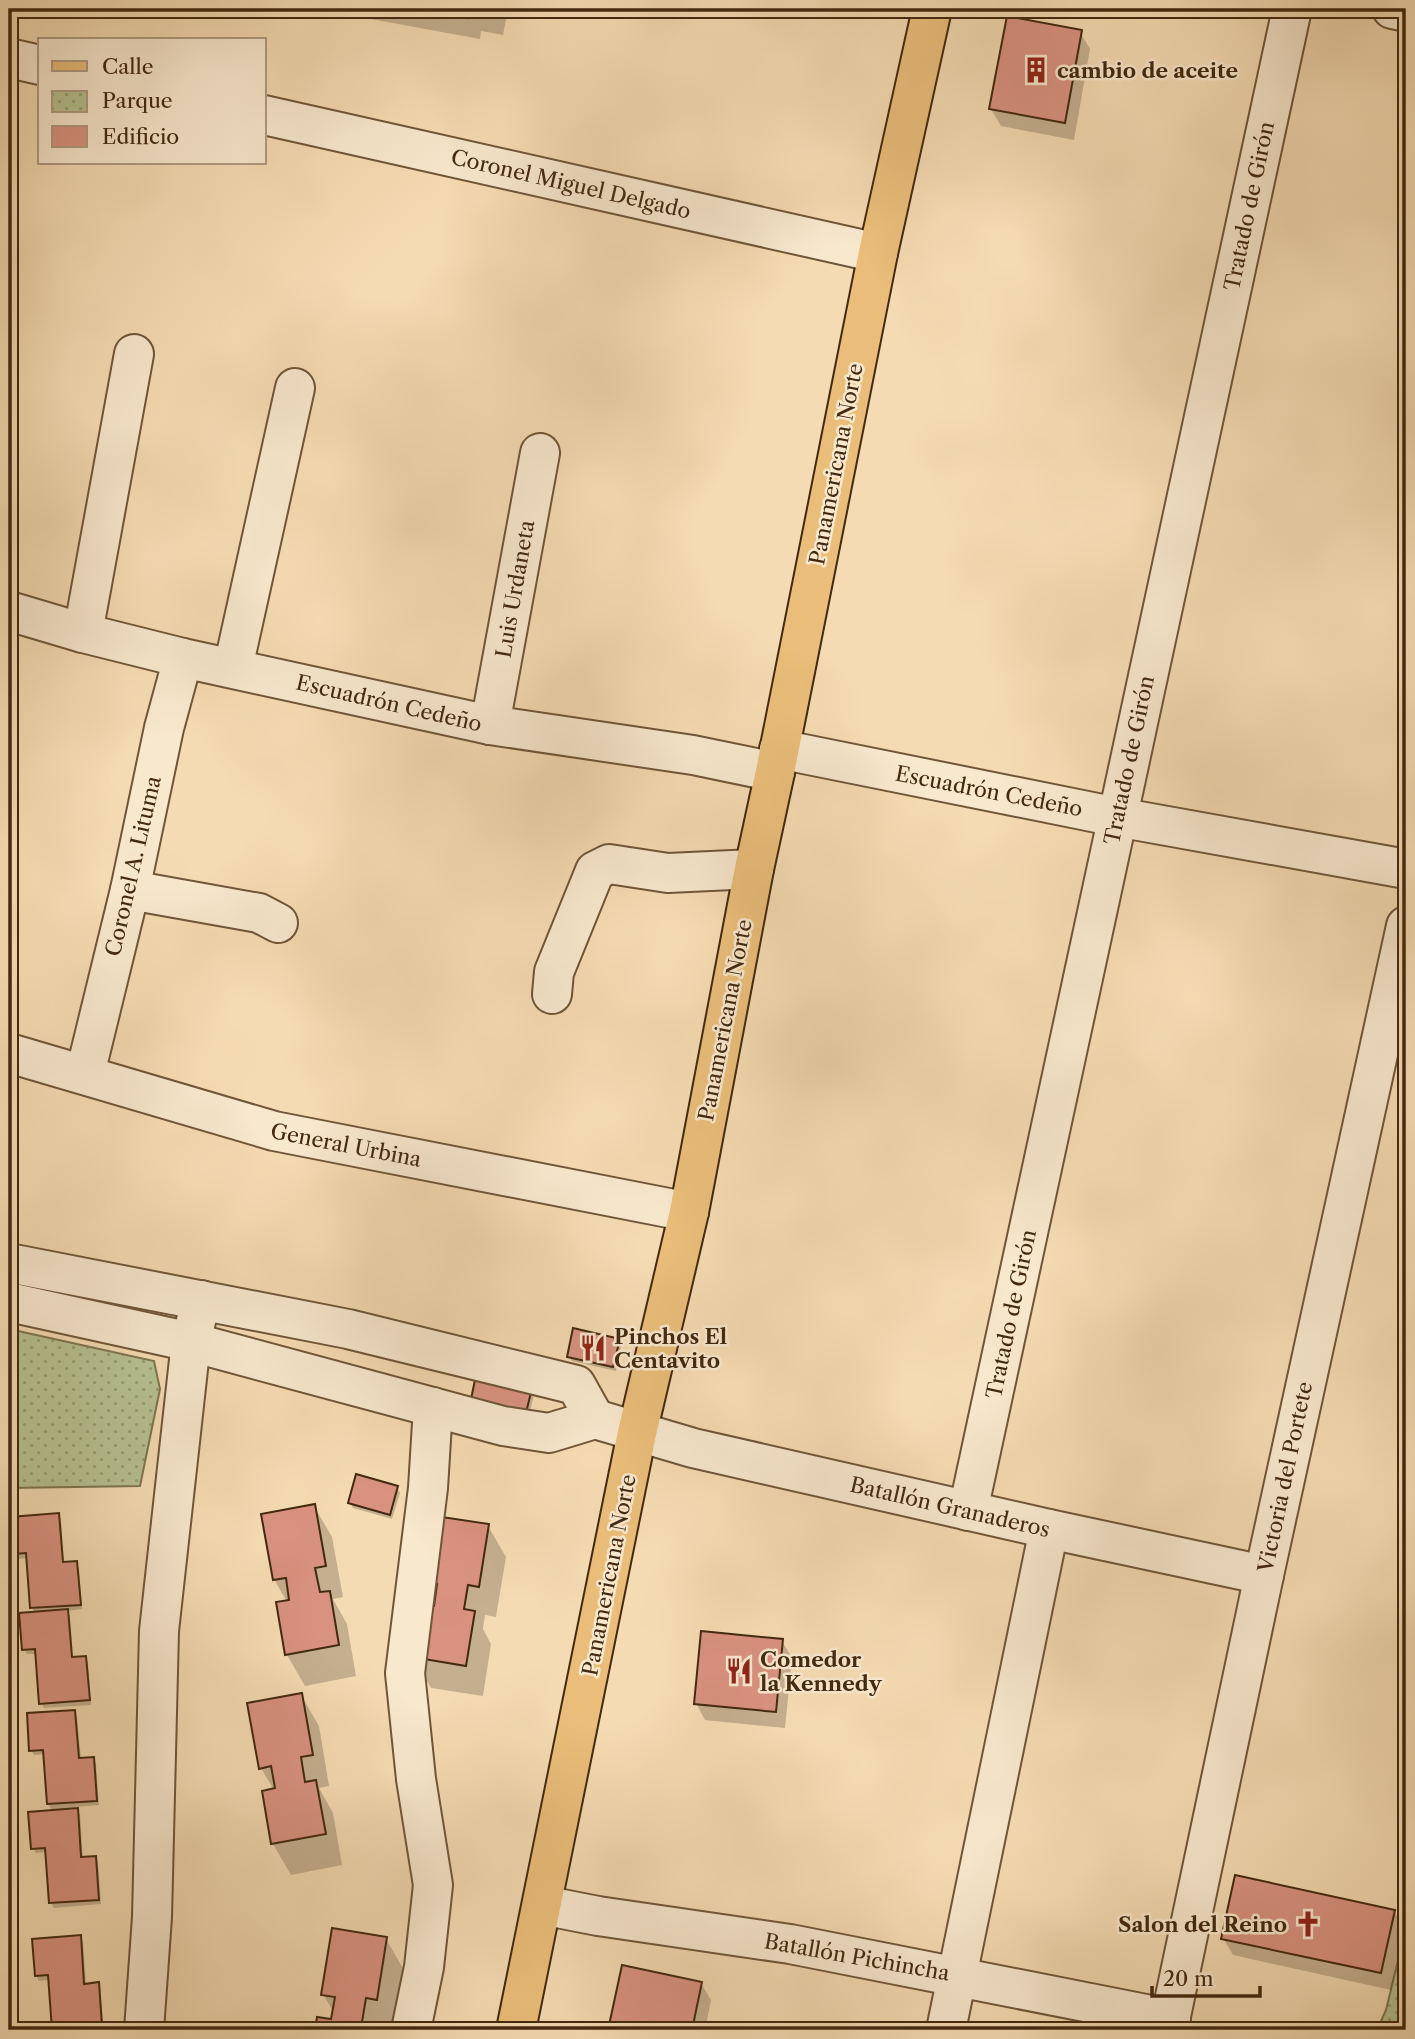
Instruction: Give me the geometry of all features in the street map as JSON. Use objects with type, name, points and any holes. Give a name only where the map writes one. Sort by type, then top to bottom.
[{"type":"main road","name":"Panamericana Norte","points":[[516,2030],[637,1433],[689,1212],[754,869],[878,253],[932,9]]},
{"type":"street","name":"Tratado de Girón","points":[[968,1511],[1292,9]]},
{"type":"street","points":[[1392,9],[1406,12]]},
{"type":"street","points":[[9,58],[38,65]]},
{"type":"street","name":"Coronel Miguel Delgado","points":[[266,115],[878,253]]},
{"type":"street","points":[[83,633],[134,354]]},
{"type":"street","points":[[233,668],[295,388]]},
{"type":"street","name":"Luis Urdaneta","points":[[490,725],[540,453]]},
{"type":"street","name":"Escuadrón Cedeño","points":[[9,611],[183,658],[490,725],[693,755],[777,761],[1117,817],[1406,869]]},
{"type":"street","name":"Coronel A. Lituma","points":[[85,1074],[130,890],[164,728],[183,658]]},
{"type":"street","points":[[552,994],[554,972],[595,871],[609,863],[668,873],[754,869]]},
{"type":"street","points":[[130,890],[259,914],[278,923]]},
{"type":"street","name":"Victoria del Portete","points":[[1170,2025],[1264,1575],[1406,926]]},
{"type":"street","name":"General Urbina","points":[[9,1053],[274,1132],[689,1212]]},
{"type":"street","points":[[9,1264],[366,1334],[576,1385],[596,1419],[549,1433],[503,1426],[191,1342],[9,1303]]},
{"type":"street","points":[[144,2030],[152,1917],[159,1631],[191,1342],[201,1300]]},
{"type":"street","points":[[352,1385],[366,1334]]},
{"type":"street","points":[[411,2030],[424,1968],[433,1885],[416,1779],[405,1673],[428,1488],[433,1407]]},
{"type":"street","name":"Batallón Granaderos","points":[[596,1419],[693,1448],[1264,1575]]},
{"type":"street","points":[[946,2030],[1049,1529]]},
{"type":"street","name":"Batallón Pichincha","points":[[542,1905],[598,1916],[790,1944],[957,1976],[1170,2025]]},
{"type":"green space","points":[[9,1329],[154,1361],[160,1389],[140,1486],[9,1488]]},
{"type":"green space","points":[[1406,1928],[1406,2030],[1377,2030],[1386,2010]]},
{"type":"building","points":[[420,9],[492,9],[491,13],[469,10],[467,18]]},
{"type":"building","name":"cambio de aceite","points":[[1007,16],[1082,30],[1065,123],[989,109]]},
{"type":"building","name":"Pinchos El Centavito","points":[[573,1328],[620,1339],[613,1367],[567,1357]]},
{"type":"building","points":[[476,1375],[532,1388],[525,1417],[470,1404]]},
{"type":"building","points":[[356,1474],[398,1486],[390,1515],[348,1503]]},
{"type":"building","points":[[315,1504],[326,1566],[315,1568],[320,1592],[330,1591],[339,1645],[285,1655],[276,1602],[289,1600],[286,1578],[273,1580],[261,1514]]},
{"type":"building","points":[[59,1513],[63,1562],[77,1561],[81,1605],[30,1608],[26,1553],[13,1554],[10,1517]]},
{"type":"building","points":[[435,1516],[489,1524],[479,1587],[468,1585],[464,1609],[475,1611],[466,1666],[412,1657],[419,1604],[434,1606],[437,1584],[424,1582]]},
{"type":"building","points":[[68,1609],[72,1657],[86,1656],[90,1700],[39,1704],[35,1649],[22,1650],[19,1613]]},
{"type":"building","name":"Comedor la Kennedy","points":[[701,1631],[783,1639],[776,1712],[694,1704]]},
{"type":"building","points":[[302,1693],[313,1755],[301,1757],[305,1782],[316,1780],[326,1834],[271,1844],[262,1791],[275,1788],[271,1766],[259,1769],[247,1703]]},
{"type":"building","points":[[75,1710],[79,1758],[94,1757],[97,1801],[47,1804],[43,1750],[29,1751],[27,1713]]},
{"type":"building","points":[[78,1808],[81,1857],[96,1856],[99,1900],[49,1903],[45,1848],[31,1849],[28,1812]]},
{"type":"building","name":"Salon del Reino","points":[[1235,1875],[1395,1910],[1381,1973],[1221,1939]]},
{"type":"building","points":[[332,1928],[387,1937],[377,2000],[366,1998],[362,2022],[372,2024],[371,2030],[315,2030],[317,2017],[331,2019],[335,1997],[321,1995]]},
{"type":"building","points":[[81,1935],[84,1984],[99,1982],[102,2026],[52,2030],[48,1975],[35,1976],[32,1939]]},
{"type":"building","points":[[622,1965],[702,1982],[692,2030],[608,2030]]},
{"type":"place","name":"cambio de aceite","points":[[1036,70]]},
{"type":"place","name":"Pinchos El Centavito","points":[[593,1348]]},
{"type":"place","name":"Comedor la Kennedy","points":[[739,1671]]},
{"type":"place","name":"Salon del Reino","points":[[1308,1924]]}]
